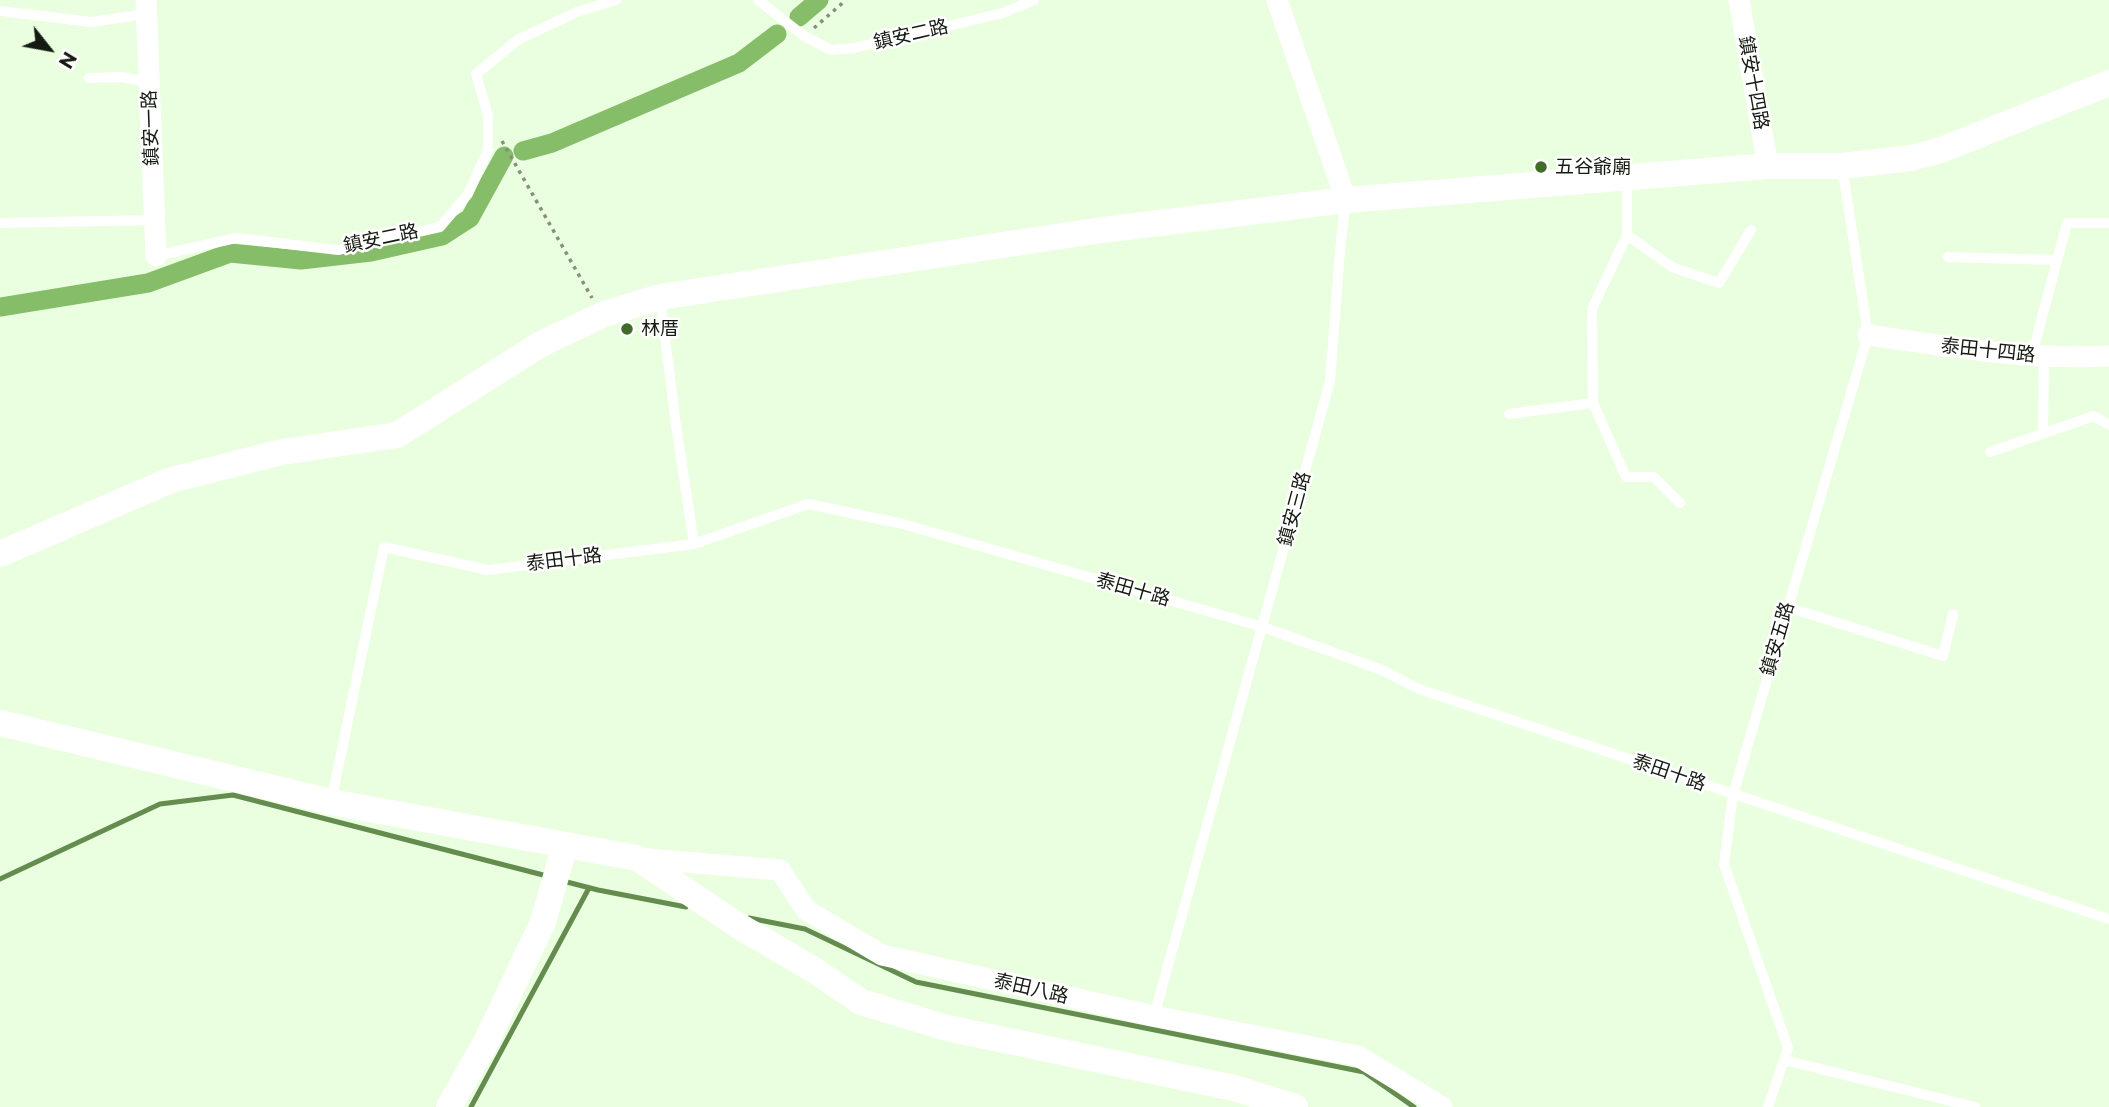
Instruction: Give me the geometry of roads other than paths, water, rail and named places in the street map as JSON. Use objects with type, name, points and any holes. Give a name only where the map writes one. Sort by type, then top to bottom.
[{"type":"street","name":"鎮安三路","points":[[1277,0],[1346,200]]},
{"type":"street","name":"鎮安十四路","points":[[1739,0],[1768,166]]},
{"type":"street","name":"鎮安一路","points":[[146,7],[156,256]]},
{"type":"street","points":[[0,554],[171,480],[282,452],[397,435],[541,344],[602,315],[660,297],[1095,231],[1346,200],[1768,166],[1842,166],[1911,158],[1941,150],[2109,83]]},
{"type":"street","name":"泰田十四路","points":[[1868,335],[1970,351],[2067,358],[2109,356]]},
{"type":"street","points":[[0,723],[331,802],[637,858],[738,926],[814,970],[861,1002],[947,1027],[1221,1085],[1295,1107]]},
{"type":"street","points":[[449,1107],[486,1042],[543,922],[565,845]]},
{"type":"street","name":"泰田八路","points":[[637,858],[779,870],[806,909],[882,955],[1154,1016],[1358,1056],[1443,1107]]},
{"type":"lane","name":"鎮安二路","points":[[156,256],[236,238],[338,250],[440,227],[468,194],[488,150],[488,115],[476,74],[519,39],[577,12],[616,0]]},
{"type":"lane","name":"鎮安二路","points":[[758,0],[804,36],[831,50],[854,48],[1003,13],[1034,0]]},
{"type":"lane","points":[[0,11],[92,22],[146,7]]},
{"type":"lane","points":[[89,78],[120,77],[149,82]]},
{"type":"lane","name":"鎮安五路","points":[[1768,1107],[1788,1048],[1724,864],[1733,795],[1868,335],[1842,166]]},
{"type":"lane","points":[[1627,178],[1627,235],[1592,309],[1593,402],[1626,477],[1654,477],[1680,503]]},
{"type":"lane","name":"鎮安三路","points":[[1154,1016],[1330,381],[1340,239],[1346,200]]},
{"type":"lane","points":[[0,223],[154,219]]},
{"type":"lane","points":[[2043,433],[2038,356],[2067,223],[2109,223]]},
{"type":"lane","points":[[1627,235],[1672,267],[1719,283],[1751,230]]},
{"type":"lane","points":[[1948,257],[2057,260]]},
{"type":"lane","points":[[660,297],[694,544]]},
{"type":"lane","points":[[1508,414],[1593,402]]},
{"type":"lane","points":[[1990,452],[2094,416],[2109,425]]},
{"type":"lane","name":"泰田十路","points":[[331,802],[384,547],[488,570],[694,544],[808,504],[903,524],[1263,627],[1382,670],[1419,689],[2109,919]]},
{"type":"lane","points":[[1787,607],[1943,656],[1953,614]]},
{"type":"lane","points":[[1784,1060],[1975,1107]]},
{"type":"waterway","points":[[799,17],[819,0]]},
{"type":"waterway","points":[[523,151],[552,143],[739,63],[777,34]]},
{"type":"waterway","points":[[0,307],[148,283],[230,253],[301,260],[371,252],[442,236],[470,218],[504,156]]},
{"type":"waterway","points":[[0,879],[160,804],[233,795],[547,876]]},
{"type":"waterway","points":[[563,881],[686,907]]},
{"type":"waterway","points":[[471,1107],[589,888]]},
{"type":"waterway","points":[[749,918],[805,929],[916,982],[1364,1072],[1414,1107]]},
{"type":"place","name":"五谷爺廟","points":[[1541,167]]},
{"type":"place","name":"林厝","points":[[627,329]]}]
